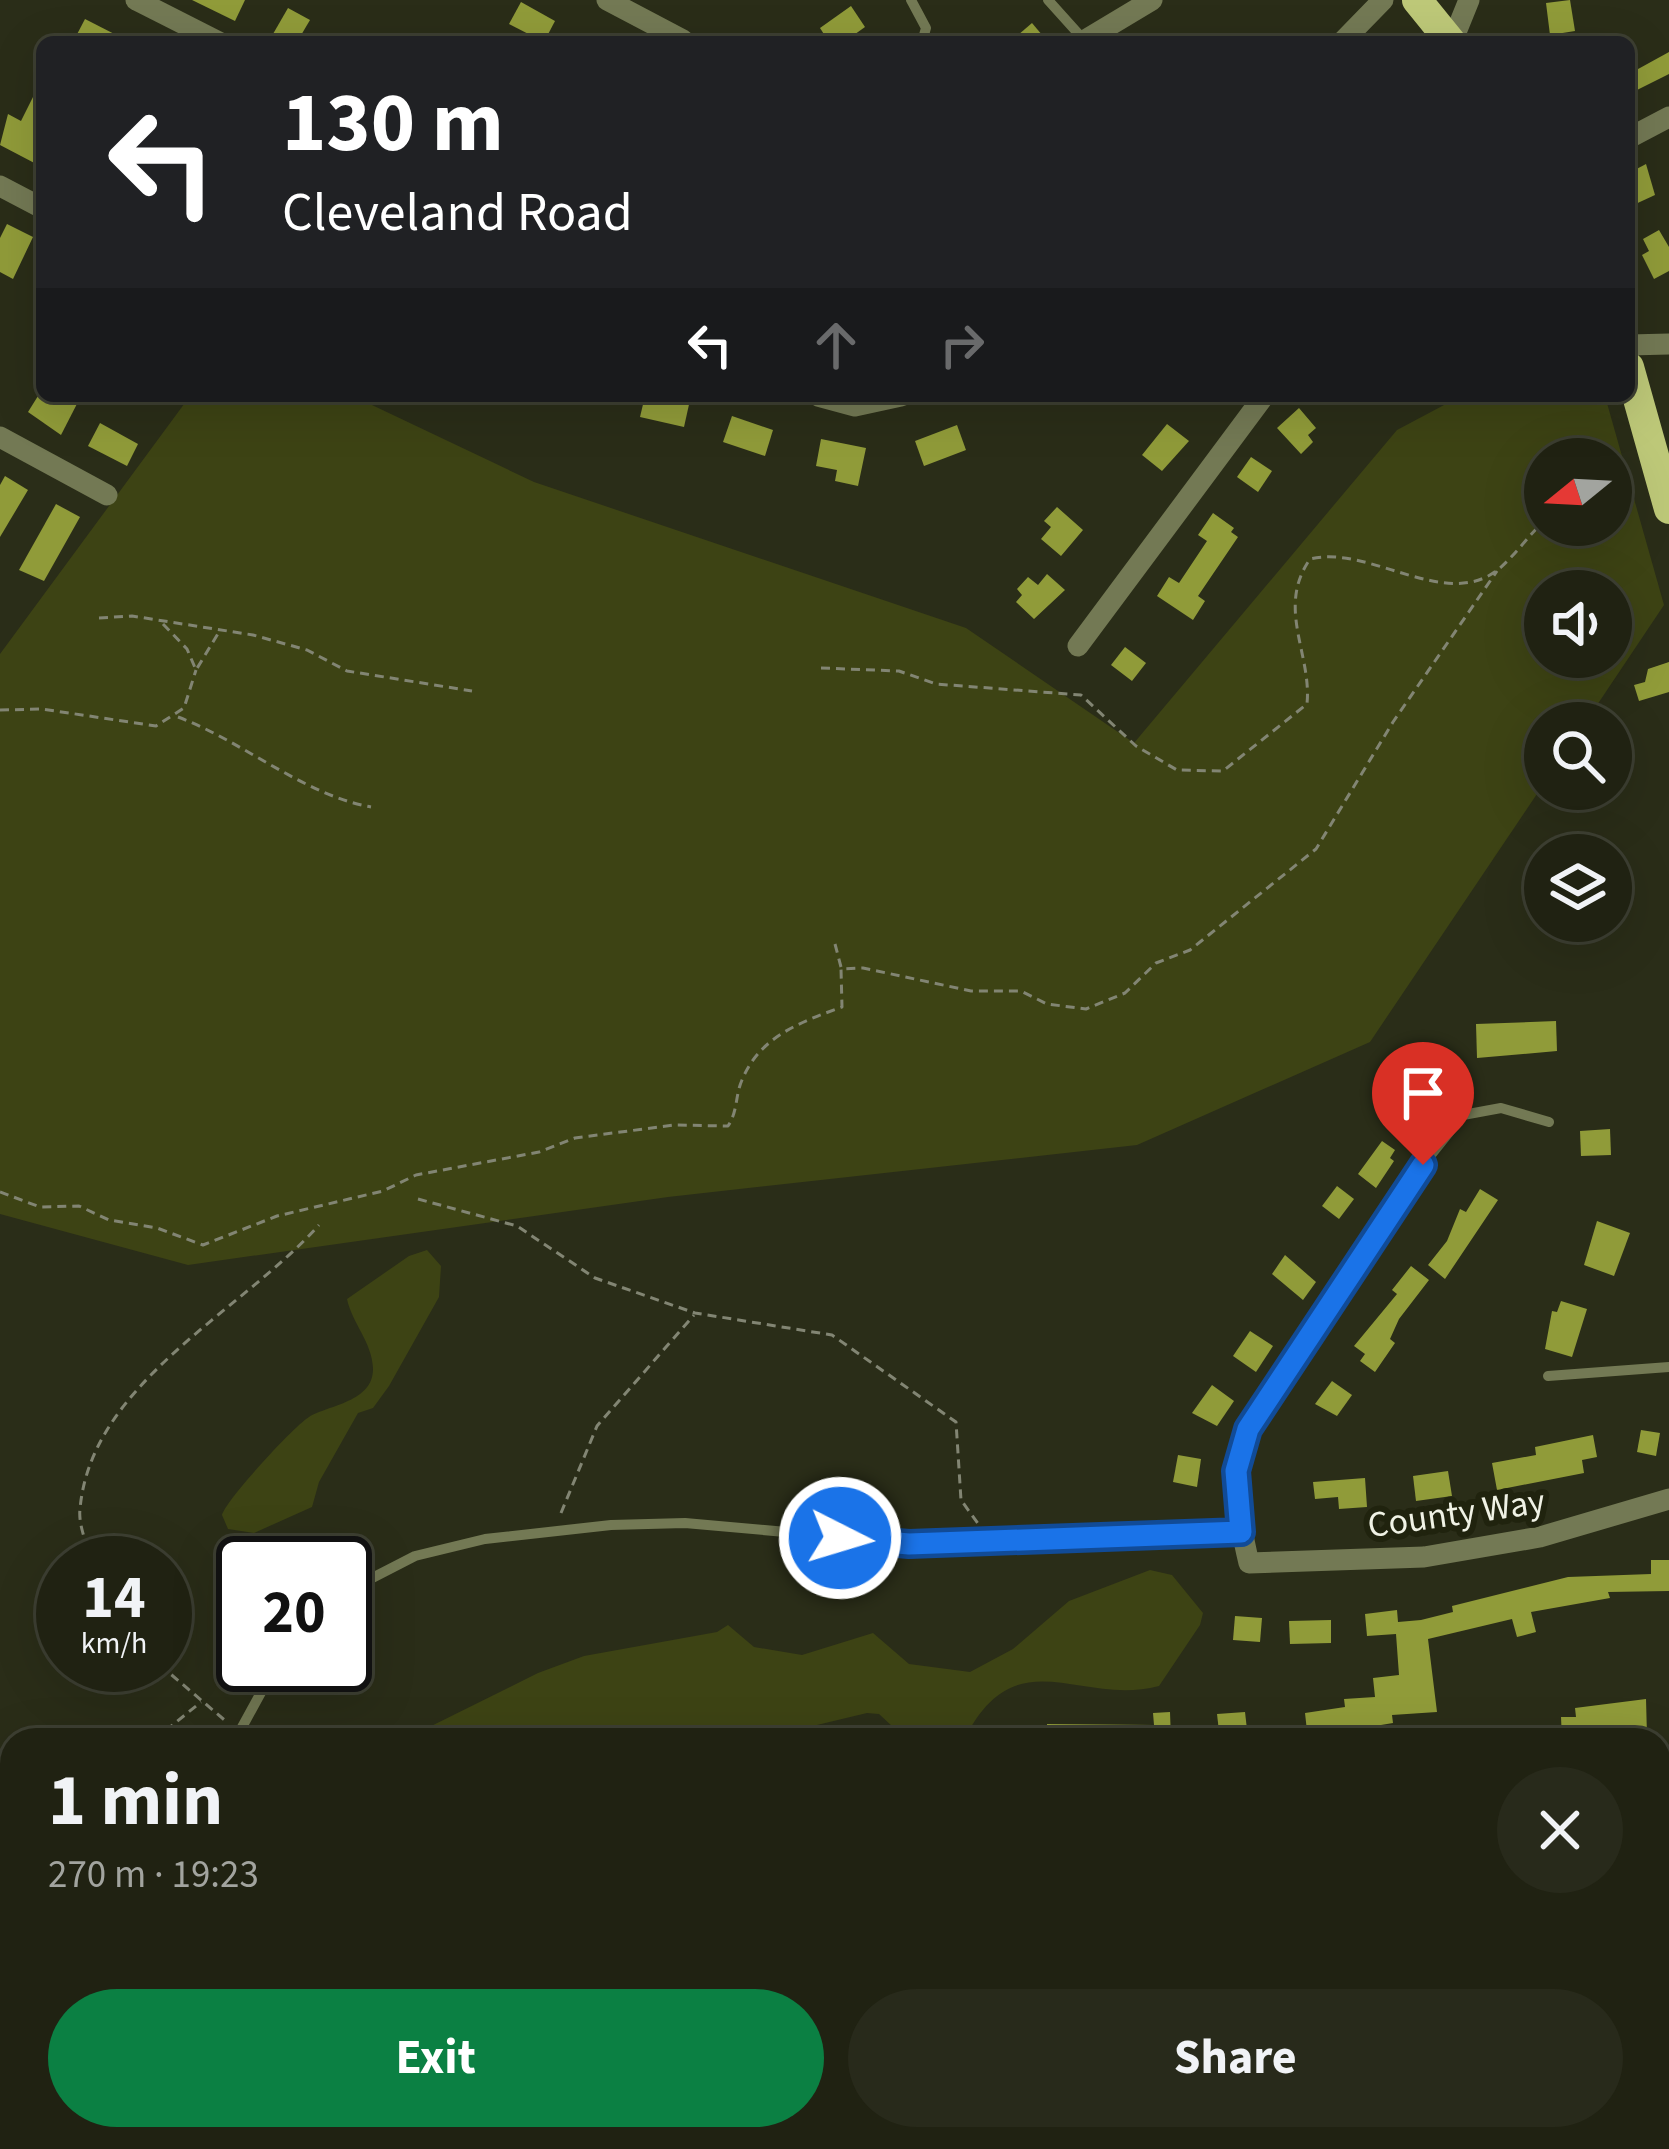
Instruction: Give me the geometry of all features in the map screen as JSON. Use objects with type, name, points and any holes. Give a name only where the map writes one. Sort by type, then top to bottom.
[{"type":"main road","points":[[1418,0],[1446,36]]},
{"type":"main road","points":[[1635,388],[1669,509]]},
{"type":"street","points":[[136,0],[207,36]]},
{"type":"street","points":[[607,0],[675,36]]},
{"type":"street","points":[[1091,36],[1152,0]]},
{"type":"street","points":[[1348,36],[1383,0]]},
{"type":"street","points":[[1454,36],[1469,0]]},
{"type":"street","points":[[1635,135],[1669,117]]},
{"type":"street","points":[[0,186],[36,205]]},
{"type":"street","points":[[1635,345],[1669,344]]},
{"type":"street","points":[[840,402],[855,406],[873,402]]},
{"type":"street","points":[[1078,646],[1260,402]]},
{"type":"street","points":[[0,436],[107,495]]},
{"type":"street","points":[[1241,1532],[1236,1471],[1248,1429],[1423,1165]]},
{"type":"street","name":"County Way","points":[[1241,1532],[1249,1563],[1424,1557],[1540,1537],[1669,1499]]},
{"type":"lane","points":[[911,0],[926,28],[924,36]]},
{"type":"lane","points":[[1048,0],[1079,36]]},
{"type":"lane","points":[[1423,1165],[1463,1115],[1501,1108],[1549,1122]]},
{"type":"lane","points":[[1548,1376],[1585,1377],[1669,1366]]},
{"type":"lane","points":[[372,1578],[415,1556],[551,1532],[686,1523],[909,1544],[1241,1532]]},
{"type":"lane","points":[[241,1728],[261,1692]]},
{"type":"path","points":[[841,969],[863,968],[971,991],[1021,991],[1047,1004],[1086,1009],[1125,993],[1156,963],[1190,950],[1316,849],[1393,722],[1497,571],[1524,542]]},
{"type":"path","points":[[821,668],[899,671],[936,684],[1081,695],[1136,746],[1178,770],[1204,774],[1242,759],[1307,704],[1309,685],[1294,620],[1301,572],[1310,559],[1328,555],[1367,559],[1442,583],[1497,571]]},
{"type":"path","points":[[99,618],[132,616],[297,646],[347,671],[472,692]]},
{"type":"path","points":[[162,622],[187,649],[196,670]]},
{"type":"path","points":[[0,710],[42,709],[144,727],[176,716],[190,698],[196,670],[219,632]]},
{"type":"path","points":[[176,716],[230,736],[345,803],[371,808]]},
{"type":"path","points":[[0,1192],[40,1207],[79,1206],[109,1220],[157,1228],[203,1245],[278,1216],[382,1191],[416,1175],[539,1152],[574,1138],[674,1124],[728,1126],[736,1114],[741,1082],[771,1041],[790,1026],[842,1007],[835,944]]},
{"type":"path","points":[[418,1198],[517,1226],[595,1278],[695,1313],[832,1335],[956,1422],[961,1500],[991,1540]]},
{"type":"path","points":[[85,1536],[79,1513],[94,1443],[128,1395],[279,1270],[319,1226]]},
{"type":"path","points":[[551,1532],[597,1426],[695,1313]]},
{"type":"path","points":[[192,1692],[229,1728]]},
{"type":"path","points":[[169,1728],[202,1701]]},
{"type":"green space","points":[[186,402],[366,402],[534,482],[966,628],[1134,743],[1397,430],[1450,402],[1607,402],[1617,438],[1524,438],[1524,546],[1632,546],[1632,492],[1664,605],[1632,653],[1632,570],[1524,570],[1524,678],[1615,678],[1599,702],[1524,702],[1526,810],[1370,1042],[1137,1145],[668,1197],[188,1265],[0,1214],[0,654]]},
{"type":"green space","points":[[427,1250],[441,1266],[439,1297],[389,1386],[373,1408],[358,1413],[319,1482],[312,1507],[254,1533],[228,1529],[222,1515],[226,1507],[276,1448],[309,1417],[349,1401],[371,1379],[369,1350],[347,1299],[409,1256]]},
{"type":"green space","points":[[1150,1570],[1172,1575],[1203,1613],[1200,1625],[1159,1686],[1129,1690],[1027,1683],[1005,1691],[972,1728],[894,1728],[879,1714],[867,1713],[804,1728],[427,1728],[538,1673],[584,1656],[717,1632],[728,1625],[754,1647],[802,1655],[873,1633],[909,1664],[970,1672],[1013,1649],[1069,1601]]},
{"type":"building","points":[[192,0],[245,0],[235,21]]},
{"type":"building","points":[[1570,0],[1575,31],[1550,35],[1546,3]]},
{"type":"building","points":[[521,2],[555,21],[547,36],[532,36],[509,24]]},
{"type":"building","points":[[851,6],[865,27],[852,36],[825,36],[820,28]]},
{"type":"building","points":[[288,8],[310,20],[301,36],[273,34]]},
{"type":"building","points":[[85,19],[118,36],[76,36]]},
{"type":"building","points":[[1032,23],[1043,36],[1017,36]]},
{"type":"building","points":[[1669,52],[1669,74],[1635,91],[1635,71]]},
{"type":"building","points":[[36,91],[36,164],[0,145],[8,114],[21,121]]},
{"type":"building","points":[[1646,164],[1655,195],[1635,204],[1635,170]]},
{"type":"building","points":[[7,224],[33,237],[13,279],[0,272],[0,238]]},
{"type":"building","points":[[1659,230],[1669,247],[1669,271],[1654,279],[1642,255],[1649,251],[1643,239]]},
{"type":"building","points":[[36,399],[78,402],[61,435],[28,412]]},
{"type":"building","points":[[644,402],[690,402],[684,427],[640,417]]},
{"type":"building","points":[[1299,408],[1316,428],[1308,435],[1313,442],[1301,454],[1277,428]]},
{"type":"building","points":[[732,416],[773,430],[765,456],[723,442]]},
{"type":"building","points":[[100,423],[138,444],[127,466],[88,446]]},
{"type":"building","points":[[1167,424],[1189,441],[1162,471],[1142,455]]},
{"type":"building","points":[[957,425],[966,450],[924,466],[915,441]]},
{"type":"building","points":[[821,439],[866,448],[858,486],[835,481],[837,470],[816,466]]},
{"type":"building","points":[[1251,457],[1272,471],[1258,492],[1237,477]]},
{"type":"building","points":[[5,476],[28,490],[0,537],[0,485]]},
{"type":"building","points":[[56,504],[80,517],[44,581],[19,570]]},
{"type":"building","points":[[1057,507],[1083,530],[1061,556],[1041,539],[1051,527],[1044,521]]},
{"type":"building","points":[[1213,513],[1234,528],[1231,532],[1238,537],[1198,596],[1205,601],[1193,620],[1157,596],[1169,577],[1179,583],[1207,541],[1198,535]]},
{"type":"building","points":[[1047,574],[1065,590],[1034,619],[1016,602],[1022,595],[1017,589],[1028,577],[1038,585]]},
{"type":"building","points":[[1125,647],[1146,663],[1132,681],[1111,665]]},
{"type":"building","points":[[1669,662],[1669,692],[1639,701],[1634,685],[1645,682],[1648,669]]},
{"type":"building","points":[[1556,1021],[1557,1051],[1477,1058],[1476,1024]]},
{"type":"building","points":[[1610,1129],[1611,1155],[1581,1156],[1580,1131]]},
{"type":"building","points":[[1382,1141],[1395,1150],[1390,1158],[1394,1161],[1376,1188],[1358,1174]]},
{"type":"building","points":[[1337,1186],[1354,1199],[1339,1219],[1322,1206]]},
{"type":"building","points":[[1480,1189],[1498,1200],[1445,1279],[1428,1265],[1447,1241],[1460,1209],[1466,1212]]},
{"type":"building","points":[[1597,1221],[1630,1233],[1614,1276],[1584,1265]]},
{"type":"building","points":[[1285,1255],[1316,1282],[1303,1300],[1272,1274]]},
{"type":"building","points":[[1411,1266],[1429,1280],[1399,1319],[1390,1339],[1395,1343],[1375,1372],[1360,1361],[1365,1354],[1354,1346],[1397,1294],[1392,1290]]},
{"type":"building","points":[[1561,1301],[1587,1309],[1572,1357],[1545,1349],[1552,1311],[1557,1312]]},
{"type":"building","points":[[1250,1331],[1273,1346],[1256,1372],[1233,1356]]},
{"type":"building","points":[[1332,1381],[1352,1395],[1337,1416],[1315,1404]]},
{"type":"building","points":[[1212,1385],[1234,1401],[1217,1426],[1192,1413]]},
{"type":"building","points":[[1641,1430],[1660,1433],[1656,1456],[1637,1452]]},
{"type":"building","points":[[1593,1435],[1597,1457],[1582,1460],[1584,1473],[1497,1490],[1492,1463],[1536,1455],[1535,1447]]},
{"type":"building","points":[[1178,1455],[1201,1459],[1197,1487],[1173,1482]]},
{"type":"building","points":[[1448,1471],[1452,1496],[1416,1501],[1413,1476]]},
{"type":"building","points":[[1365,1478],[1367,1507],[1339,1509],[1338,1497],[1315,1499],[1313,1482]]},
{"type":"building","points":[[1651,1560],[1669,1560],[1669,1591],[1608,1592],[1610,1598],[1531,1612],[1536,1632],[1517,1637],[1512,1619],[1428,1639],[1437,1712],[1392,1715],[1393,1723],[1363,1728],[1307,1728],[1305,1713],[1345,1707],[1344,1699],[1375,1697],[1373,1678],[1399,1675],[1396,1634],[1367,1636],[1365,1614],[1397,1610],[1398,1622],[1421,1620],[1453,1612],[1452,1606],[1568,1577],[1651,1574]]},
{"type":"building","points":[[1235,1616],[1262,1618],[1260,1642],[1233,1640]]},
{"type":"building","points":[[1331,1620],[1331,1643],[1290,1644],[1289,1621]]},
{"type":"building","points":[[1646,1699],[1647,1728],[1561,1728],[1561,1717],[1576,1717],[1575,1708]]},
{"type":"building","points":[[1170,1712],[1171,1728],[1047,1728],[1047,1724],[1154,1725],[1153,1713]]},
{"type":"building","points":[[1245,1712],[1247,1728],[1219,1728],[1217,1714]]},
{"type":"route","points":[[840,1538],[909,1544],[1241,1532],[1236,1471],[1248,1429],[1423,1165]]}]
